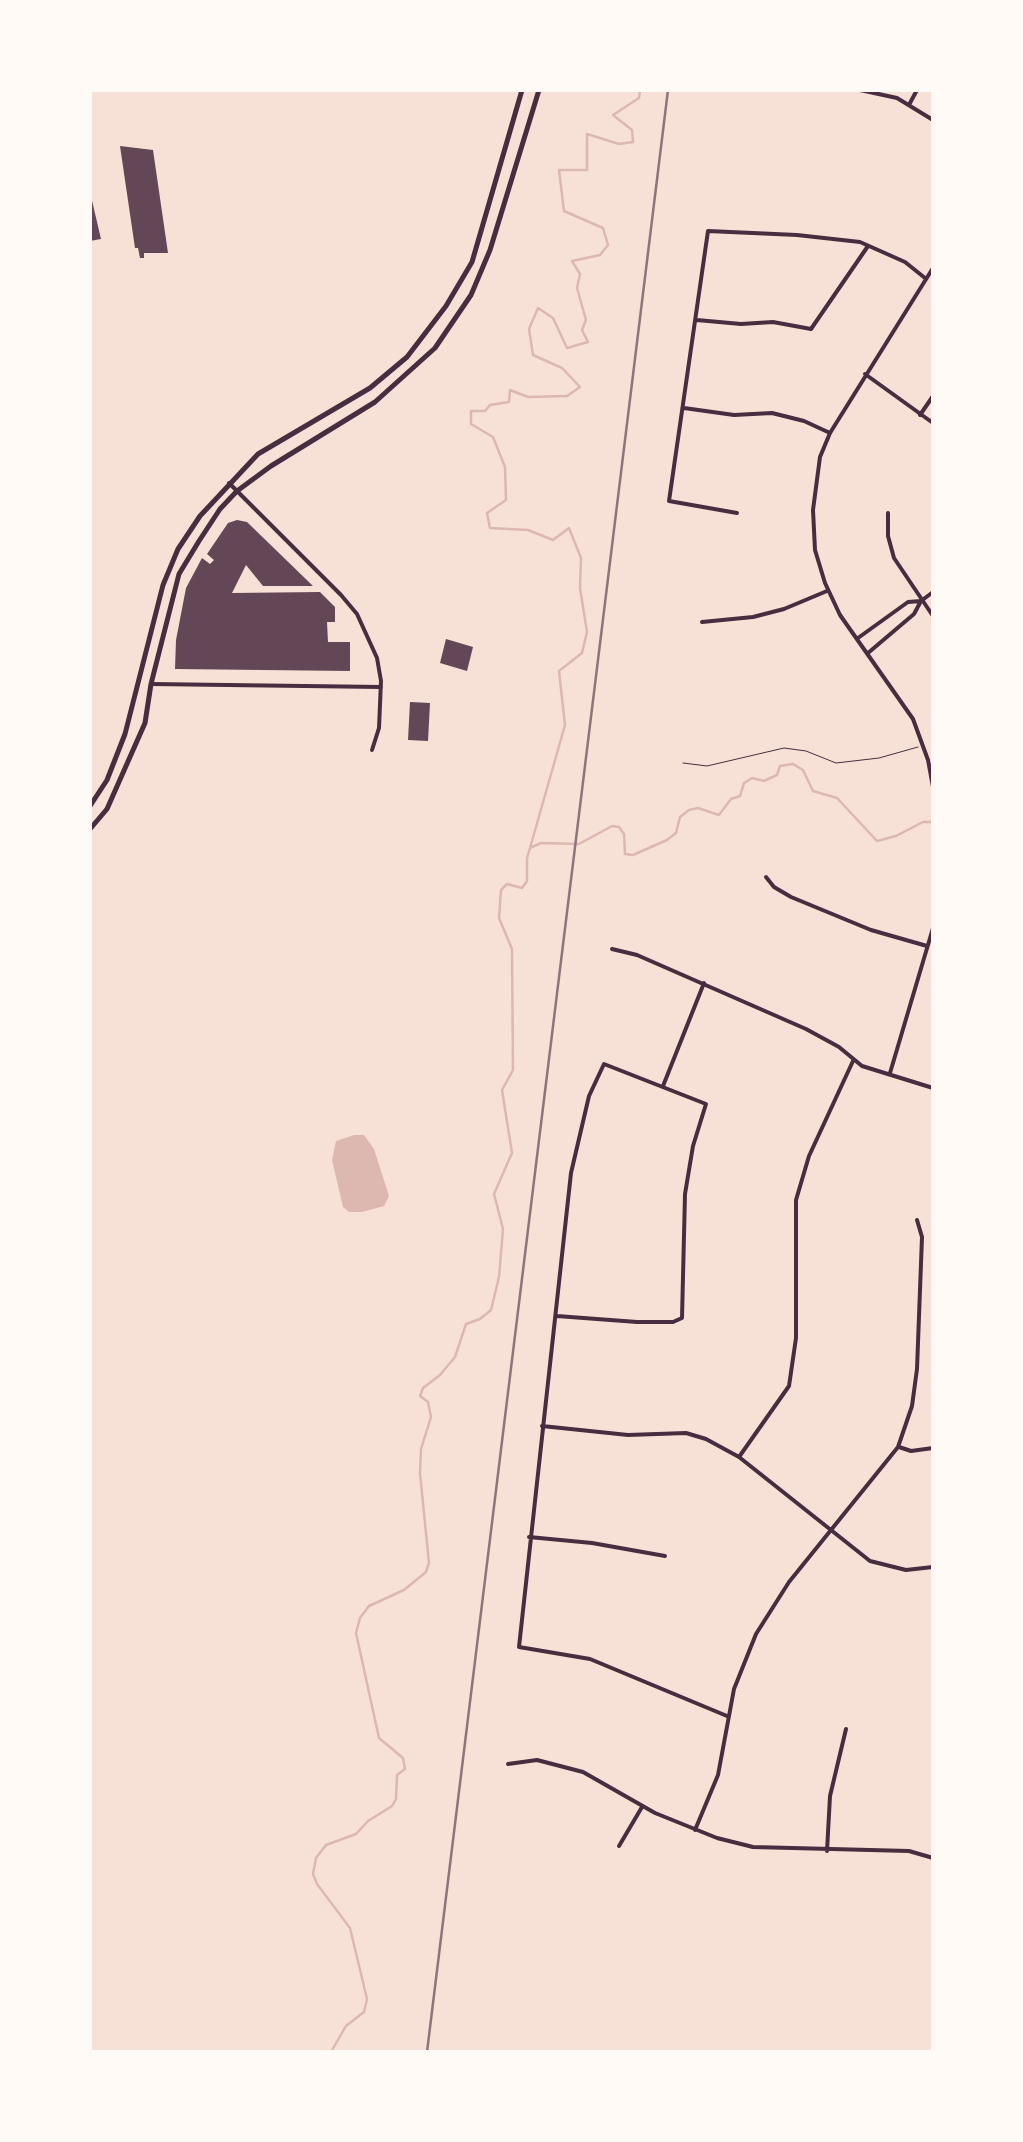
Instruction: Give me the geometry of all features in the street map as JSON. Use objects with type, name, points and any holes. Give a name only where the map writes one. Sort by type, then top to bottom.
[{"type":"street","points":[[90,806],[106,780],[124,734],[163,585],[178,549],[200,516],[258,454],[370,388],[406,357],[446,306],[472,262],[522,90]]},
{"type":"street","points":[[90,830],[107,809],[125,774],[145,723],[179,574],[220,510],[238,491],[271,466],[376,402],[435,348],[471,295],[490,250],[539,90]]},
{"type":"street","points":[[860,90],[898,98],[933,120]]},
{"type":"street","points":[[908,105],[917,90]]},
{"type":"street","points":[[737,513],[669,502],[708,231],[797,235],[868,246],[905,262],[925,278]]},
{"type":"street","points":[[696,320],[773,322],[811,329],[868,246]]},
{"type":"street","points":[[933,268],[830,432],[820,457],[813,510],[815,550],[829,591],[913,719],[933,788]]},
{"type":"street","points":[[406,357],[415,369]]},
{"type":"street","points":[[864,374],[933,422]]},
{"type":"street","points":[[920,415],[933,396]]},
{"type":"street","points":[[684,408],[734,415],[772,414],[830,432]]},
{"type":"street","points":[[228,483],[342,594],[357,614],[377,658],[381,686],[379,728],[372,750]]},
{"type":"street","points":[[888,513],[888,536],[894,558],[933,616]]},
{"type":"street","points":[[702,622],[753,617],[829,591]]},
{"type":"street","points":[[868,653],[914,614],[921,601],[933,592]]},
{"type":"street","points":[[857,639],[908,602],[921,601]]},
{"type":"street","points":[[151,684],[381,686]]},
{"type":"street","points":[[766,877],[791,897],[871,930],[927,946]]},
{"type":"street","points":[[890,1073],[933,928]]},
{"type":"street","points":[[612,949],[704,983],[806,1029],[839,1047],[853,1061],[933,1088]]},
{"type":"street","points":[[663,1086],[704,983]]},
{"type":"street","points":[[739,1457],[789,1386],[796,1338],[796,1200],[809,1156],[853,1061]]},
{"type":"street","points":[[557,1316],[619,1322],[678,1321],[683,1307],[686,1178],[706,1104],[604,1064],[589,1096],[576,1145],[518,1647],[590,1658],[727,1716]]},
{"type":"street","points":[[695,1830],[718,1775],[727,1716],[742,1664],[764,1621],[790,1582],[898,1447],[912,1406],[917,1369],[922,1238],[917,1220]]},
{"type":"street","points":[[542,1426],[628,1436],[686,1433],[714,1442],[739,1457],[858,1554],[880,1565],[906,1570],[933,1567]]},
{"type":"street","points":[[898,1447],[911,1451],[933,1448]]},
{"type":"street","points":[[530,1538],[592,1543],[665,1556]]},
{"type":"street","points":[[827,1851],[830,1796],[846,1729]]},
{"type":"street","points":[[508,1764],[537,1760],[583,1772],[643,1807],[695,1830],[753,1847],[909,1851],[933,1858]]},
{"type":"street","points":[[619,1846],[643,1807]]},
{"type":"path","points":[[684,763],[707,766],[784,748],[806,751],[836,763],[923,747]]},
{"type":"shaded area","points":[[364,1135],[374,1149],[389,1196],[384,1206],[362,1212],[349,1212],[343,1207],[332,1160],[336,1141]]},
{"type":"building","points":[[120,146],[153,150],[168,253],[144,253],[144,258],[140,258],[135,248]]},
{"type":"building","points":[[90,192],[101,239],[90,241]]},
{"type":"building","points":[[247,522],[313,586],[263,586],[246,565],[232,593],[320,592],[335,607],[335,622],[327,622],[328,642],[350,642],[350,671],[175,669],[186,588],[202,558],[210,564],[214,560],[207,554],[228,523]]},
{"type":"building","points":[[446,639],[473,647],[467,671],[440,663]]},
{"type":"building","points":[[410,702],[430,703],[428,741],[408,740]]},
{"type":"waterway","points":[[530,848],[565,725],[559,671],[582,653],[587,632],[580,588],[581,558],[569,528],[553,540],[528,530],[490,528],[487,513],[506,500],[505,467],[493,437],[471,424],[471,411],[485,411],[490,405],[509,402],[510,390],[528,397],[567,396],[580,387],[562,368],[533,355],[529,329],[538,308],[553,318],[567,348],[588,342],[582,330],[586,320],[577,288],[580,274],[572,261],[600,255],[608,245],[603,228],[564,211],[559,170],[587,170],[587,134],[619,144],[633,142],[632,130],[613,115],[639,98],[640,90]]},
{"type":"waterway","points":[[331,2052],[346,2026],[364,2012],[367,1999],[350,1928],[313,1874],[316,1858],[326,1845],[356,1834],[392,1806],[397,1775],[405,1769],[403,1758],[379,1738],[356,1633],[369,1606],[404,1590],[426,1572],[429,1563],[420,1473],[421,1449],[431,1417],[428,1402],[420,1396],[423,1388],[455,1357],[466,1324],[491,1310],[499,1277],[503,1229],[494,1194],[512,1153],[502,1090],[513,1070],[512,949],[499,918],[501,890],[507,884],[522,888],[527,881],[530,848],[541,843],[579,844],[612,826],[619,827],[624,834],[625,854],[633,855],[676,833],[680,817],[689,810],[698,808],[719,815],[731,799],[740,796],[744,783],[777,775],[780,766],[793,764],[803,770],[813,791],[837,798],[877,841],[923,822],[933,822]]},
{"type":"railway","points":[[427,2052],[668,90]]}]
